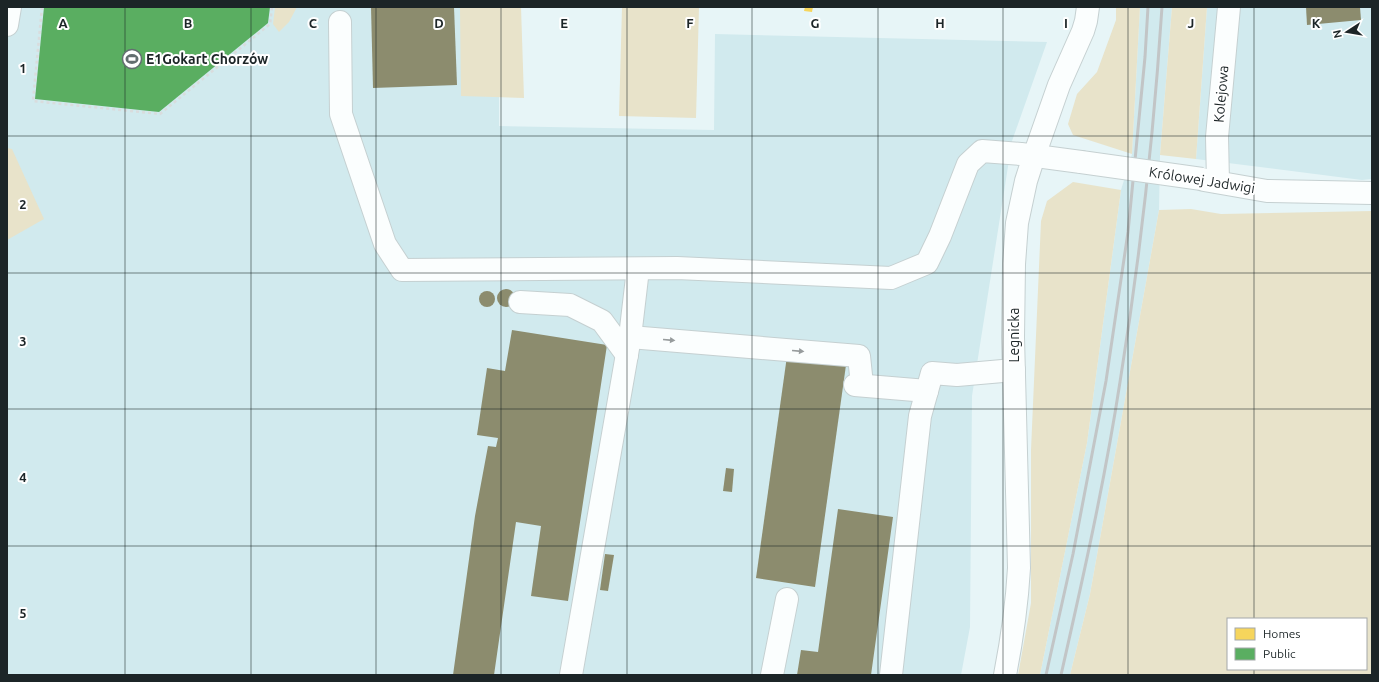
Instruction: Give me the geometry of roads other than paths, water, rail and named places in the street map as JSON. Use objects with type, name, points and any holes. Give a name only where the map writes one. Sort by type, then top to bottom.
[{"type":"street","points":[[7,25],[10,7]]},
{"type":"street","name":"Legnicka","points":[[1005,675],[1012,639],[1019,568],[1014,370],[1015,237],[1026,181],[1059,85],[1083,31],[1088,7]]},
{"type":"street","name":"Kolejowa","points":[[1210,180],[1217,137],[1229,7]]},
{"type":"street","name":"Królowej Jadwigi","points":[[340,22],[341,114],[385,244],[402,270],[677,268],[892,278],[927,263],[940,236],[968,164],[982,152],[1034,156],[1081,162],[1210,180],[1267,191],[1372,193]]},
{"type":"street","points":[[571,675],[629,339],[638,269]]},
{"type":"street","points":[[520,302],[570,305],[602,321],[629,339],[859,356],[859,385],[927,391]]},
{"type":"street","points":[[891,675],[920,416],[932,373],[957,375],[1014,370]]},
{"type":"street","points":[[772,675],[787,599]]},
{"type":"railway","points":[[1046,675],[1073,554],[1106,381],[1128,232],[1145,57],[1148,7]]},
{"type":"railway","points":[[1061,675],[1101,492],[1134,289],[1146,195],[1162,7]]},
{"type":"place","name":"E1Gokart Chorzów","points":[[132,59]]}]
